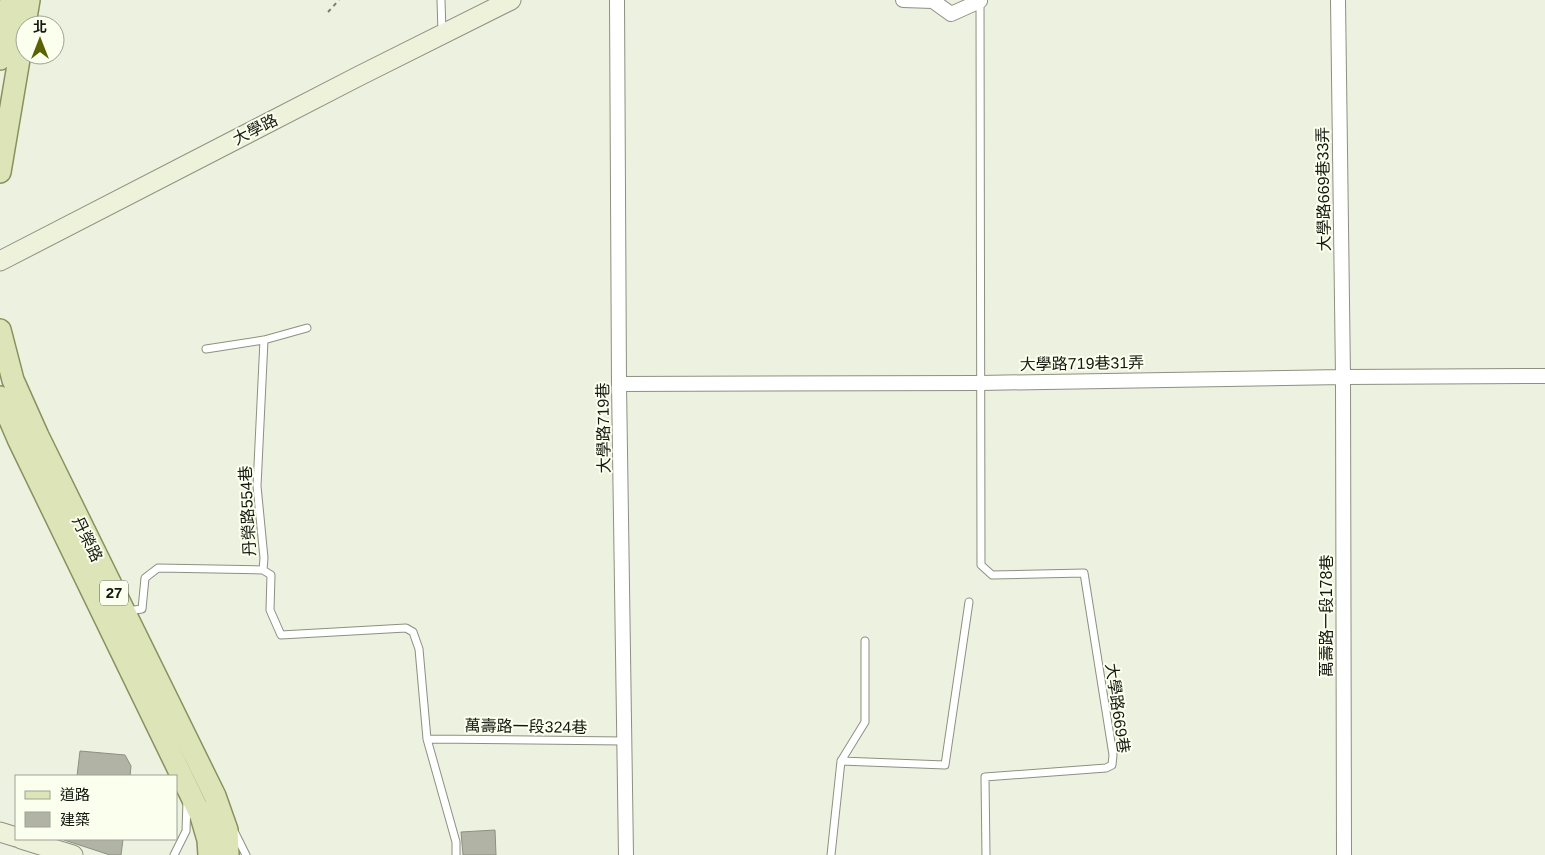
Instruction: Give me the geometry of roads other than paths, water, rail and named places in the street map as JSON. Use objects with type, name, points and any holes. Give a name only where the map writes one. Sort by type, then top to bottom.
[{"type":"main road","points":[[0,59],[11,0]]},
{"type":"main road","points":[[0,172],[29,0]]},
{"type":"main road","name":"大學路","points":[[0,261],[511,0]]},
{"type":"main road","name":"丹榮路","points":[[0,330],[13,380],[38,436],[124,612],[181,750],[189,791],[202,816],[208,840],[208,855]]},
{"type":"main road","name":"丹榮路","points":[[0,397],[19,441],[181,750],[215,796],[227,830],[228,855]]},
{"type":"main road","points":[[0,832],[15,837]]},
{"type":"main road","points":[[23,840],[73,855]]},
{"type":"street","name":"大學路719巷","points":[[617,0],[626,855]]},
{"type":"street","points":[[903,0],[933,1],[951,14],[980,1]]},
{"type":"street","name":"大學路669巷33弄","points":[[1338,0],[1343,377]]},
{"type":"street","name":"大學路719巷31弄","points":[[620,384],[1545,376]]},
{"type":"street","name":"萬壽路一段178巷","points":[[1343,377],[1344,855]]},
{"type":"lane","points":[[441,0],[442,34]]},
{"type":"lane","points":[[980,1],[980,382]]},
{"type":"lane","points":[[206,349],[264,340],[307,328]]},
{"type":"lane","name":"丹榮路554巷","points":[[124,612],[142,609],[145,578],[158,568],[263,570],[264,558],[257,486],[264,340]]},
{"type":"lane","name":"大學路669巷","points":[[980,382],[981,565],[992,575],[1084,573],[1112,755],[1112,765],[1106,768],[985,777],[986,855]]},
{"type":"lane","points":[[263,570],[271,575],[270,610],[281,634],[406,628],[413,632],[419,650],[427,739],[456,842],[456,855]]},
{"type":"lane","points":[[841,761],[945,765],[969,602]]},
{"type":"lane","points":[[831,855],[841,761],[865,722],[865,642]]},
{"type":"lane","name":"萬壽路一段324巷","points":[[427,739],[624,741]]},
{"type":"lane","points":[[174,855],[186,831],[185,805],[189,791]]},
{"type":"lane","points":[[215,796],[246,855]]}]
